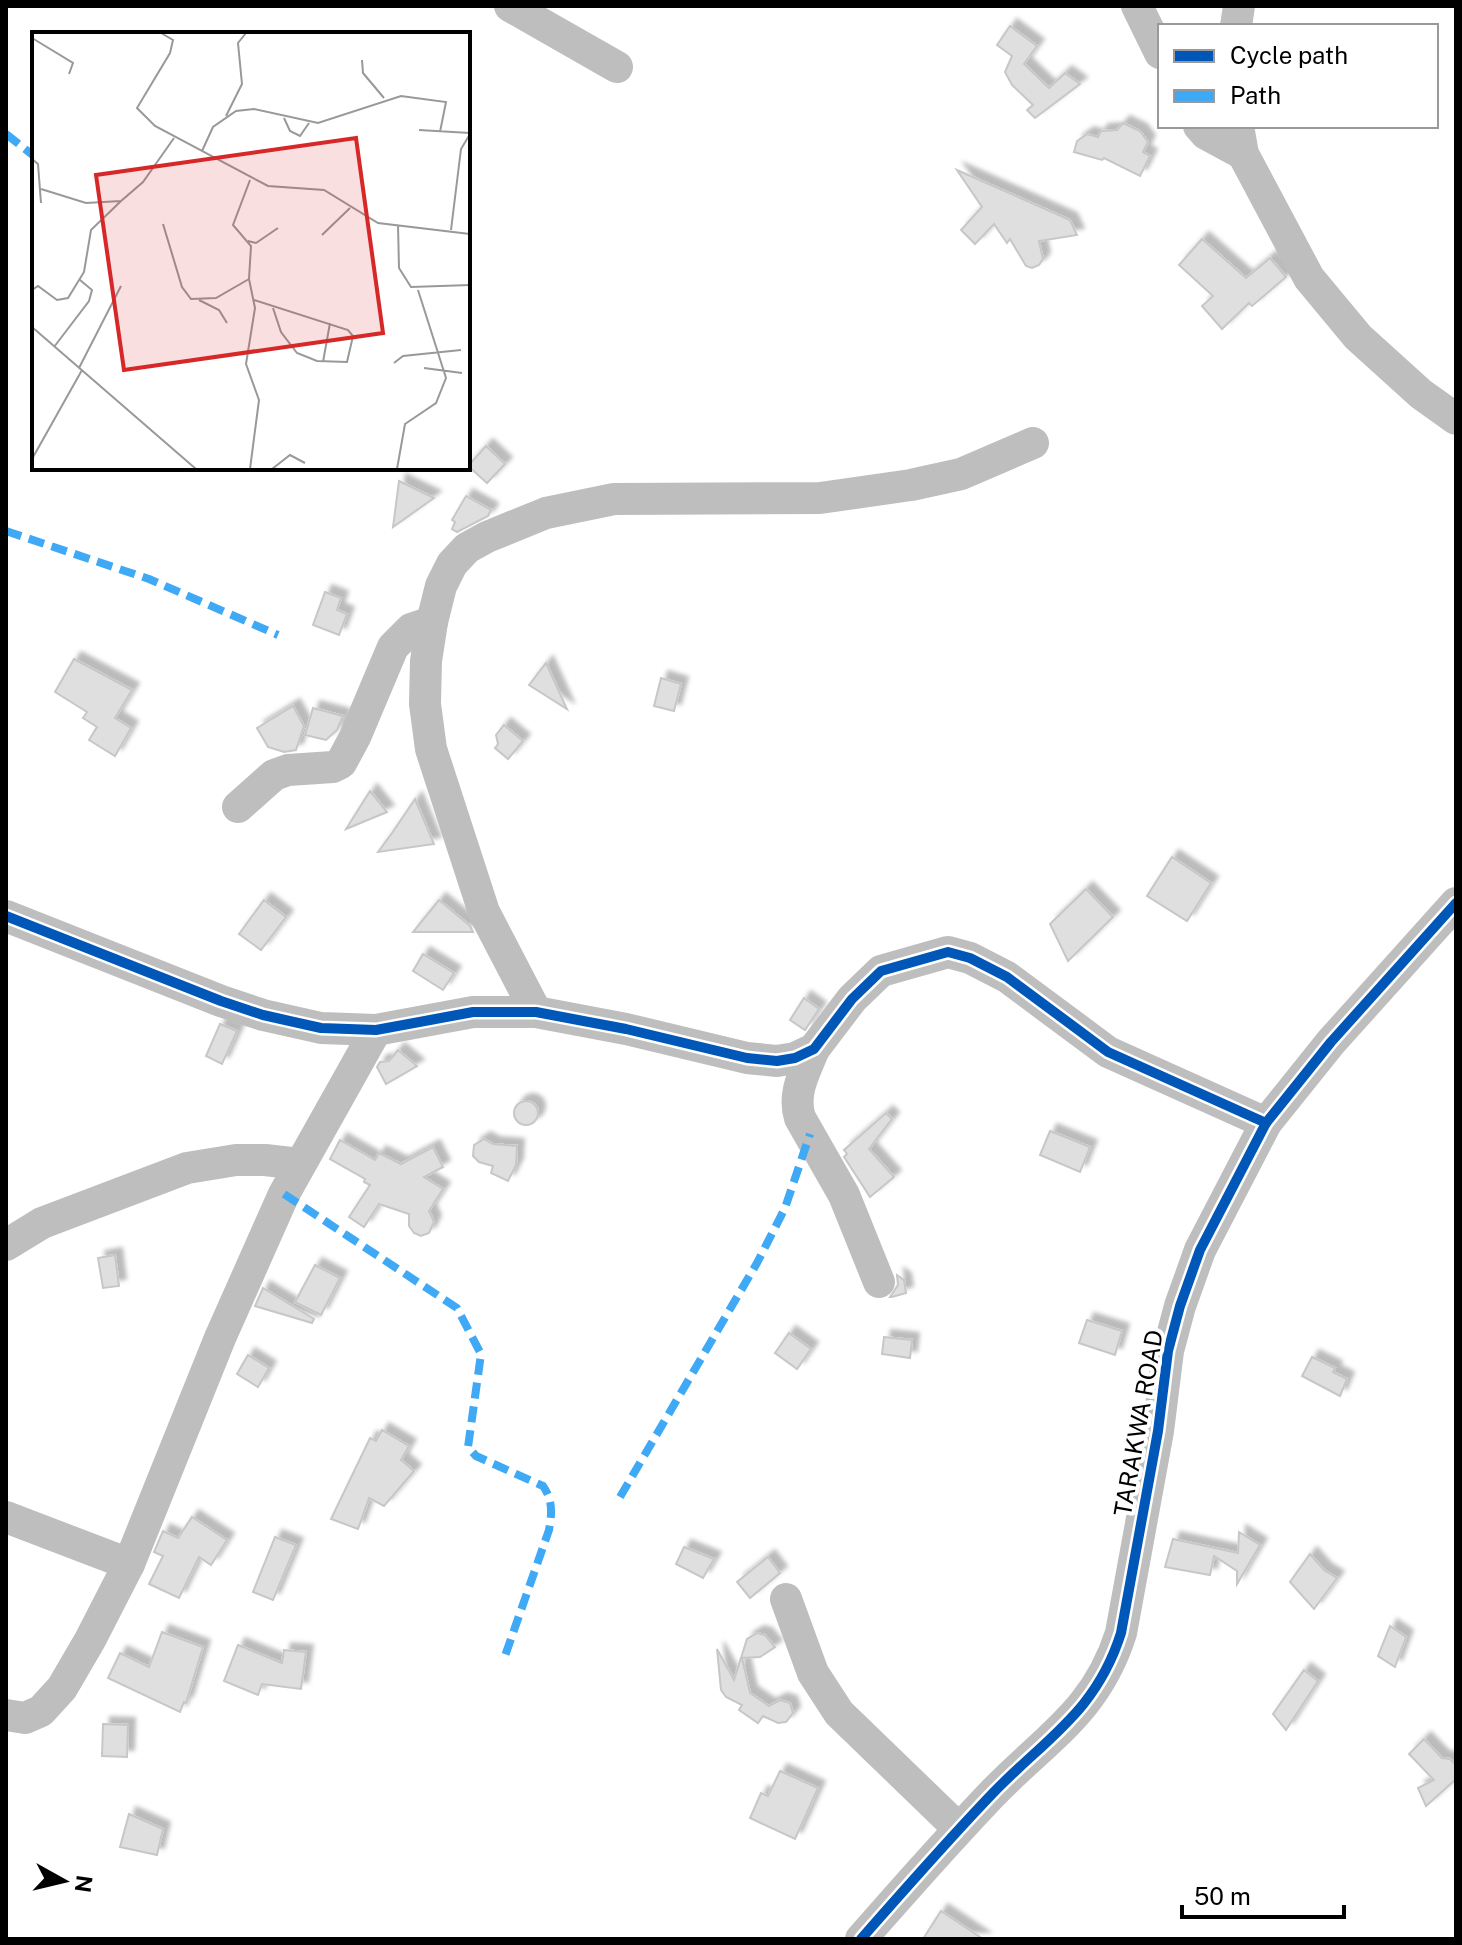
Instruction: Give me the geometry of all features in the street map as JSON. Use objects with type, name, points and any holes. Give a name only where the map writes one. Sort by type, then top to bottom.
[{"type":"street","points":[[510,6],[617,67]]},
{"type":"street","points":[[1137,6],[1158,49]]},
{"type":"street","points":[[1201,128],[1206,134],[1240,140],[1309,278],[1358,337],[1421,394],[1456,419]]},
{"type":"street","points":[[536,1012],[484,912],[431,749],[425,704],[426,661],[441,586],[452,564],[467,548],[546,513],[614,499],[820,498],[911,485],[961,474],[1033,443]]},
{"type":"street","points":[[238,807],[274,775],[288,770],[333,767],[341,763],[393,647],[411,629],[432,622]]},
{"type":"street","name":"TARAKWA ROAD","points":[[861,1939],[959,1829],[1006,1779],[1077,1713],[1100,1684],[1114,1657],[1121,1633],[1158,1431],[1168,1351],[1200,1250],[1266,1123],[1331,1042],[1456,903]]},
{"type":"street","points":[[6,916],[263,1015],[321,1028],[376,1030],[473,1012],[536,1012],[626,1029],[747,1058],[777,1061],[795,1058],[814,1049]]},
{"type":"street","points":[[879,1282],[844,1195],[795,1104],[814,1049],[852,999],[881,971],[948,952],[970,958],[1007,977],[1108,1052],[1266,1123]]},
{"type":"street","points":[[6,1715],[25,1718],[41,1711],[62,1688],[129,1564],[220,1338],[284,1194],[376,1030]]},
{"type":"street","points":[[6,1245],[42,1223],[187,1168],[236,1160],[300,1164]]},
{"type":"street","points":[[6,1517],[129,1564]]},
{"type":"street","points":[[786,1599],[813,1673],[839,1713],[959,1829]]},
{"type":"building","points":[[1010,26],[1037,46],[1024,64],[1049,88],[1065,73],[1080,84],[1035,118],[1027,110],[1033,105],[1012,85],[1005,72],[1012,56],[997,45]]},
{"type":"building","points":[[1123,123],[1140,131],[1148,142],[1143,152],[1150,156],[1140,176],[1104,158],[1074,152],[1077,141],[1087,134],[1098,137],[1101,131],[1117,130]]},
{"type":"building","points":[[957,170],[1070,220],[1077,235],[1039,241],[1043,259],[1032,268],[1026,266],[1010,239],[1007,243],[994,224],[975,244],[961,230],[982,207]]},
{"type":"building","points":[[1202,239],[1246,278],[1270,258],[1286,277],[1252,306],[1249,303],[1222,329],[1202,306],[1213,296],[1179,265]]},
{"type":"building","points":[[486,446],[505,464],[487,483],[470,468]]},
{"type":"building","points":[[399,481],[434,498],[393,527]]},
{"type":"building","points":[[466,496],[491,510],[488,516],[457,532],[452,529],[455,522],[452,520]]},
{"type":"building","points":[[325,592],[341,598],[337,610],[347,614],[339,635],[313,625]]},
{"type":"building","points":[[74,659],[132,690],[115,718],[131,728],[115,756],[89,740],[97,727],[83,718],[87,712],[55,692]]},
{"type":"building","points":[[546,663],[567,709],[529,685]]},
{"type":"building","points":[[661,678],[681,684],[674,711],[654,706]]},
{"type":"building","points":[[293,706],[304,726],[296,750],[284,752],[268,747],[257,728]]},
{"type":"building","points":[[313,708],[343,716],[337,730],[326,740],[305,735]]},
{"type":"building","points":[[504,725],[523,741],[508,759],[495,748],[498,744],[496,735]]},
{"type":"building","points":[[370,791],[387,812],[346,829]]},
{"type":"building","points":[[415,799],[434,844],[378,852],[392,833]]},
{"type":"building","points":[[1172,857],[1211,883],[1187,921],[1147,896]]},
{"type":"building","points":[[1086,889],[1113,917],[1068,961],[1050,924]]},
{"type":"building","points":[[264,900],[286,917],[261,950],[239,934]]},
{"type":"building","points":[[439,900],[470,926],[473,932],[413,932]]},
{"type":"building","points":[[423,954],[454,973],[443,990],[413,971]]},
{"type":"building","points":[[804,998],[819,1009],[805,1030],[790,1020]]},
{"type":"building","points":[[220,1024],[237,1031],[222,1064],[206,1056]]},
{"type":"building","points":[[398,1050],[417,1066],[386,1084],[377,1067],[380,1062],[389,1061]]},
{"type":"building","points":[[526,1101],[537,1108],[538,1113],[531,1124],[526,1125],[515,1118],[514,1113],[521,1102]]},
{"type":"building","points":[[886,1113],[892,1119],[869,1149],[894,1177],[870,1197],[844,1157],[847,1154],[844,1150]]},
{"type":"building","points":[[1050,1131],[1090,1147],[1080,1172],[1040,1155]]},
{"type":"building","points":[[484,1139],[493,1144],[517,1146],[516,1165],[508,1181],[491,1173],[493,1166],[479,1162],[473,1156],[474,1145]]},
{"type":"building","points":[[340,1140],[375,1160],[379,1153],[401,1164],[433,1147],[443,1167],[424,1177],[443,1189],[429,1211],[434,1222],[429,1233],[421,1236],[414,1233],[409,1226],[409,1214],[379,1204],[364,1227],[349,1217],[370,1185],[330,1159]]},
{"type":"building","points":[[115,1255],[119,1286],[103,1288],[98,1258]]},
{"type":"building","points":[[315,1265],[340,1278],[321,1315],[295,1302]]},
{"type":"building","points":[[897,1275],[904,1280],[906,1293],[890,1297],[898,1285]]},
{"type":"building","points":[[263,1288],[314,1319],[312,1323],[255,1306]]},
{"type":"building","points":[[1087,1320],[1122,1331],[1115,1355],[1079,1343]]},
{"type":"building","points":[[789,1333],[811,1349],[797,1369],[775,1353]]},
{"type":"building","points":[[884,1337],[912,1340],[910,1358],[882,1354]]},
{"type":"building","points":[[248,1355],[269,1368],[258,1387],[237,1374]]},
{"type":"building","points":[[1312,1357],[1335,1368],[1333,1372],[1347,1379],[1340,1396],[1302,1376]]},
{"type":"building","points":[[382,1430],[409,1446],[401,1460],[414,1471],[384,1506],[369,1498],[358,1529],[331,1519],[370,1438],[376,1441]]},
{"type":"building","points":[[192,1517],[227,1540],[211,1565],[199,1557],[179,1598],[149,1584],[163,1556],[154,1552],[163,1531],[178,1538]]},
{"type":"building","points":[[1239,1532],[1260,1545],[1237,1584],[1237,1571],[1214,1556],[1210,1575],[1165,1567],[1173,1539],[1238,1553]]},
{"type":"building","points":[[275,1537],[296,1545],[273,1600],[253,1592]]},
{"type":"building","points":[[684,1547],[714,1559],[703,1578],[676,1564]]},
{"type":"building","points":[[1310,1554],[1324,1570],[1337,1578],[1314,1609],[1290,1582]]},
{"type":"building","points":[[768,1557],[780,1573],[750,1598],[737,1582]]},
{"type":"building","points":[[1390,1626],[1406,1637],[1395,1667],[1378,1656]]},
{"type":"building","points":[[162,1632],[203,1647],[186,1703],[180,1712],[108,1678],[120,1653],[149,1667]]},
{"type":"building","points":[[757,1633],[765,1635],[775,1647],[760,1657],[742,1658],[750,1693],[769,1706],[780,1700],[790,1703],[793,1713],[786,1722],[778,1723],[763,1716],[758,1723],[739,1710],[742,1705],[726,1697],[721,1690],[717,1649],[734,1680],[747,1639]]},
{"type":"building","points":[[238,1645],[282,1663],[284,1650],[306,1652],[301,1689],[262,1684],[258,1695],[224,1681]]},
{"type":"building","points":[[1304,1670],[1318,1681],[1286,1730],[1273,1714]]},
{"type":"building","points":[[103,1724],[128,1725],[127,1757],[102,1756]]},
{"type":"building","points":[[1424,1739],[1442,1758],[1450,1759],[1456,1765],[1456,1779],[1426,1806],[1418,1788],[1434,1780],[1409,1754]]},
{"type":"building","points":[[780,1771],[818,1788],[795,1839],[750,1818],[761,1793],[768,1796]]},
{"type":"building","points":[[129,1814],[163,1829],[157,1855],[120,1847]]},
{"type":"building","points":[[941,1911],[983,1939],[923,1939]]},
{"type":"marked path","points":[[6,134],[32,154]]},
{"type":"marked path","points":[[6,531],[149,579],[278,635]]},
{"type":"marked path","points":[[620,1497],[757,1263],[785,1208],[810,1134]]},
{"type":"marked path","points":[[284,1194],[457,1308],[481,1354],[468,1447],[476,1456],[543,1486],[549,1496],[549,1530],[505,1656]]},
{"type":"cycle path","points":[[861,1939],[993,1793],[1068,1722],[1098,1684],[1121,1633],[1158,1431],[1168,1351],[1200,1250],[1266,1123],[1331,1042],[1456,903]]},
{"type":"cycle path","points":[[6,916],[221,1001],[263,1015],[321,1028],[376,1030],[473,1012],[536,1012],[626,1029],[747,1058],[777,1061],[795,1058],[814,1049],[852,999],[881,971],[948,952],[970,958],[1007,977],[1108,1052],[1266,1123]]}]
